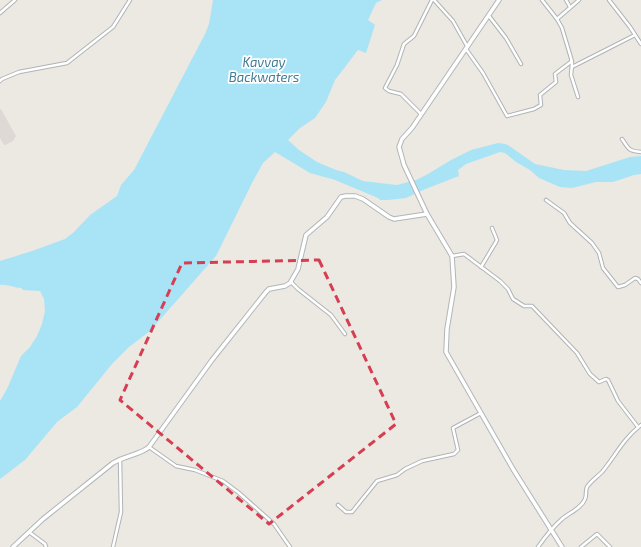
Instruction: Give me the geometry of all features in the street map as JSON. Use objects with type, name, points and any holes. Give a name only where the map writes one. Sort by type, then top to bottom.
[{"type":"main road","points":[[499,0],[400,143],[399,151],[427,214],[452,256],[454,287],[447,329],[446,352],[513,469],[562,547]]},
{"type":"main road","points":[[12,547],[64,502],[113,463],[120,458],[142,452],[149,447],[212,360],[266,292],[269,289],[285,286],[291,282],[298,269],[306,235],[326,217],[341,197],[355,196],[363,199],[394,219],[427,214]]},
{"type":"street","points":[[0,13],[15,0]]},
{"type":"street","points":[[0,81],[19,72],[67,63],[113,27],[130,0]]},
{"type":"street","points":[[421,114],[401,94],[389,91],[385,88],[397,65],[404,44],[414,36],[433,0],[453,20],[467,48],[507,116],[534,109],[541,105],[540,95],[556,82],[555,74],[572,61]]},
{"type":"street","points":[[542,0],[557,19],[564,34],[572,61],[571,75],[578,97]]},
{"type":"street","points":[[566,0],[570,7]]},
{"type":"street","points":[[557,19],[579,0]]},
{"type":"street","points":[[609,0],[641,44]]},
{"type":"street","points":[[489,16],[506,38],[521,64]]},
{"type":"street","points":[[572,67],[635,35]]},
{"type":"street","points":[[622,139],[629,150],[641,152]]},
{"type":"street","points":[[546,200],[564,213],[570,223],[592,243],[599,253],[603,268],[618,287],[622,287],[635,278],[641,283]]},
{"type":"street","points":[[481,267],[497,240],[492,228]]},
{"type":"street","points":[[452,256],[464,254],[508,289],[513,299],[524,306],[532,306],[576,353],[590,374],[599,382],[606,379],[608,380],[618,401],[638,428]]},
{"type":"street","points":[[291,282],[331,315],[345,334]]},
{"type":"street","points":[[338,505],[346,512],[352,512],[377,481],[397,475],[405,468],[422,461],[454,454],[458,450],[453,428],[481,413]]},
{"type":"street","points":[[538,547],[562,519],[586,499],[586,489],[590,482],[600,474],[619,447],[641,425]]},
{"type":"street","points":[[149,447],[176,466],[195,470],[223,481],[274,524],[290,547]]},
{"type":"street","points":[[113,547],[122,512],[120,458]]},
{"type":"street","points":[[29,532],[45,544],[46,547]]},
{"type":"street","points":[[581,547],[597,534],[610,547]]},
{"type":"highlighted area","points":[[319,260],[396,424],[269,524],[120,400],[182,263]]},
{"type":"shaded area","points":[[1,109],[16,136],[13,141],[5,145],[0,138]]},
{"type":"water","name":"Kavvay Backwaters","points":[[213,0],[382,0],[376,3],[368,20],[375,25],[366,53],[358,50],[335,80],[326,102],[315,118],[300,128],[288,140],[299,150],[317,162],[363,181],[397,185],[416,180],[471,150],[498,143],[508,145],[535,164],[564,170],[586,171],[630,157],[641,156],[641,174],[613,182],[596,182],[572,188],[560,187],[539,178],[505,153],[500,152],[466,164],[458,170],[459,176],[406,198],[380,200],[335,180],[310,173],[275,152],[263,163],[216,256],[150,331],[129,347],[112,364],[77,407],[57,422],[25,460],[0,479],[0,401],[7,389],[21,356],[30,347],[37,336],[45,311],[44,299],[40,291],[23,290],[21,288],[0,285],[0,261],[65,239],[90,215],[117,196],[121,185],[134,170],[205,34],[209,24]]}]
